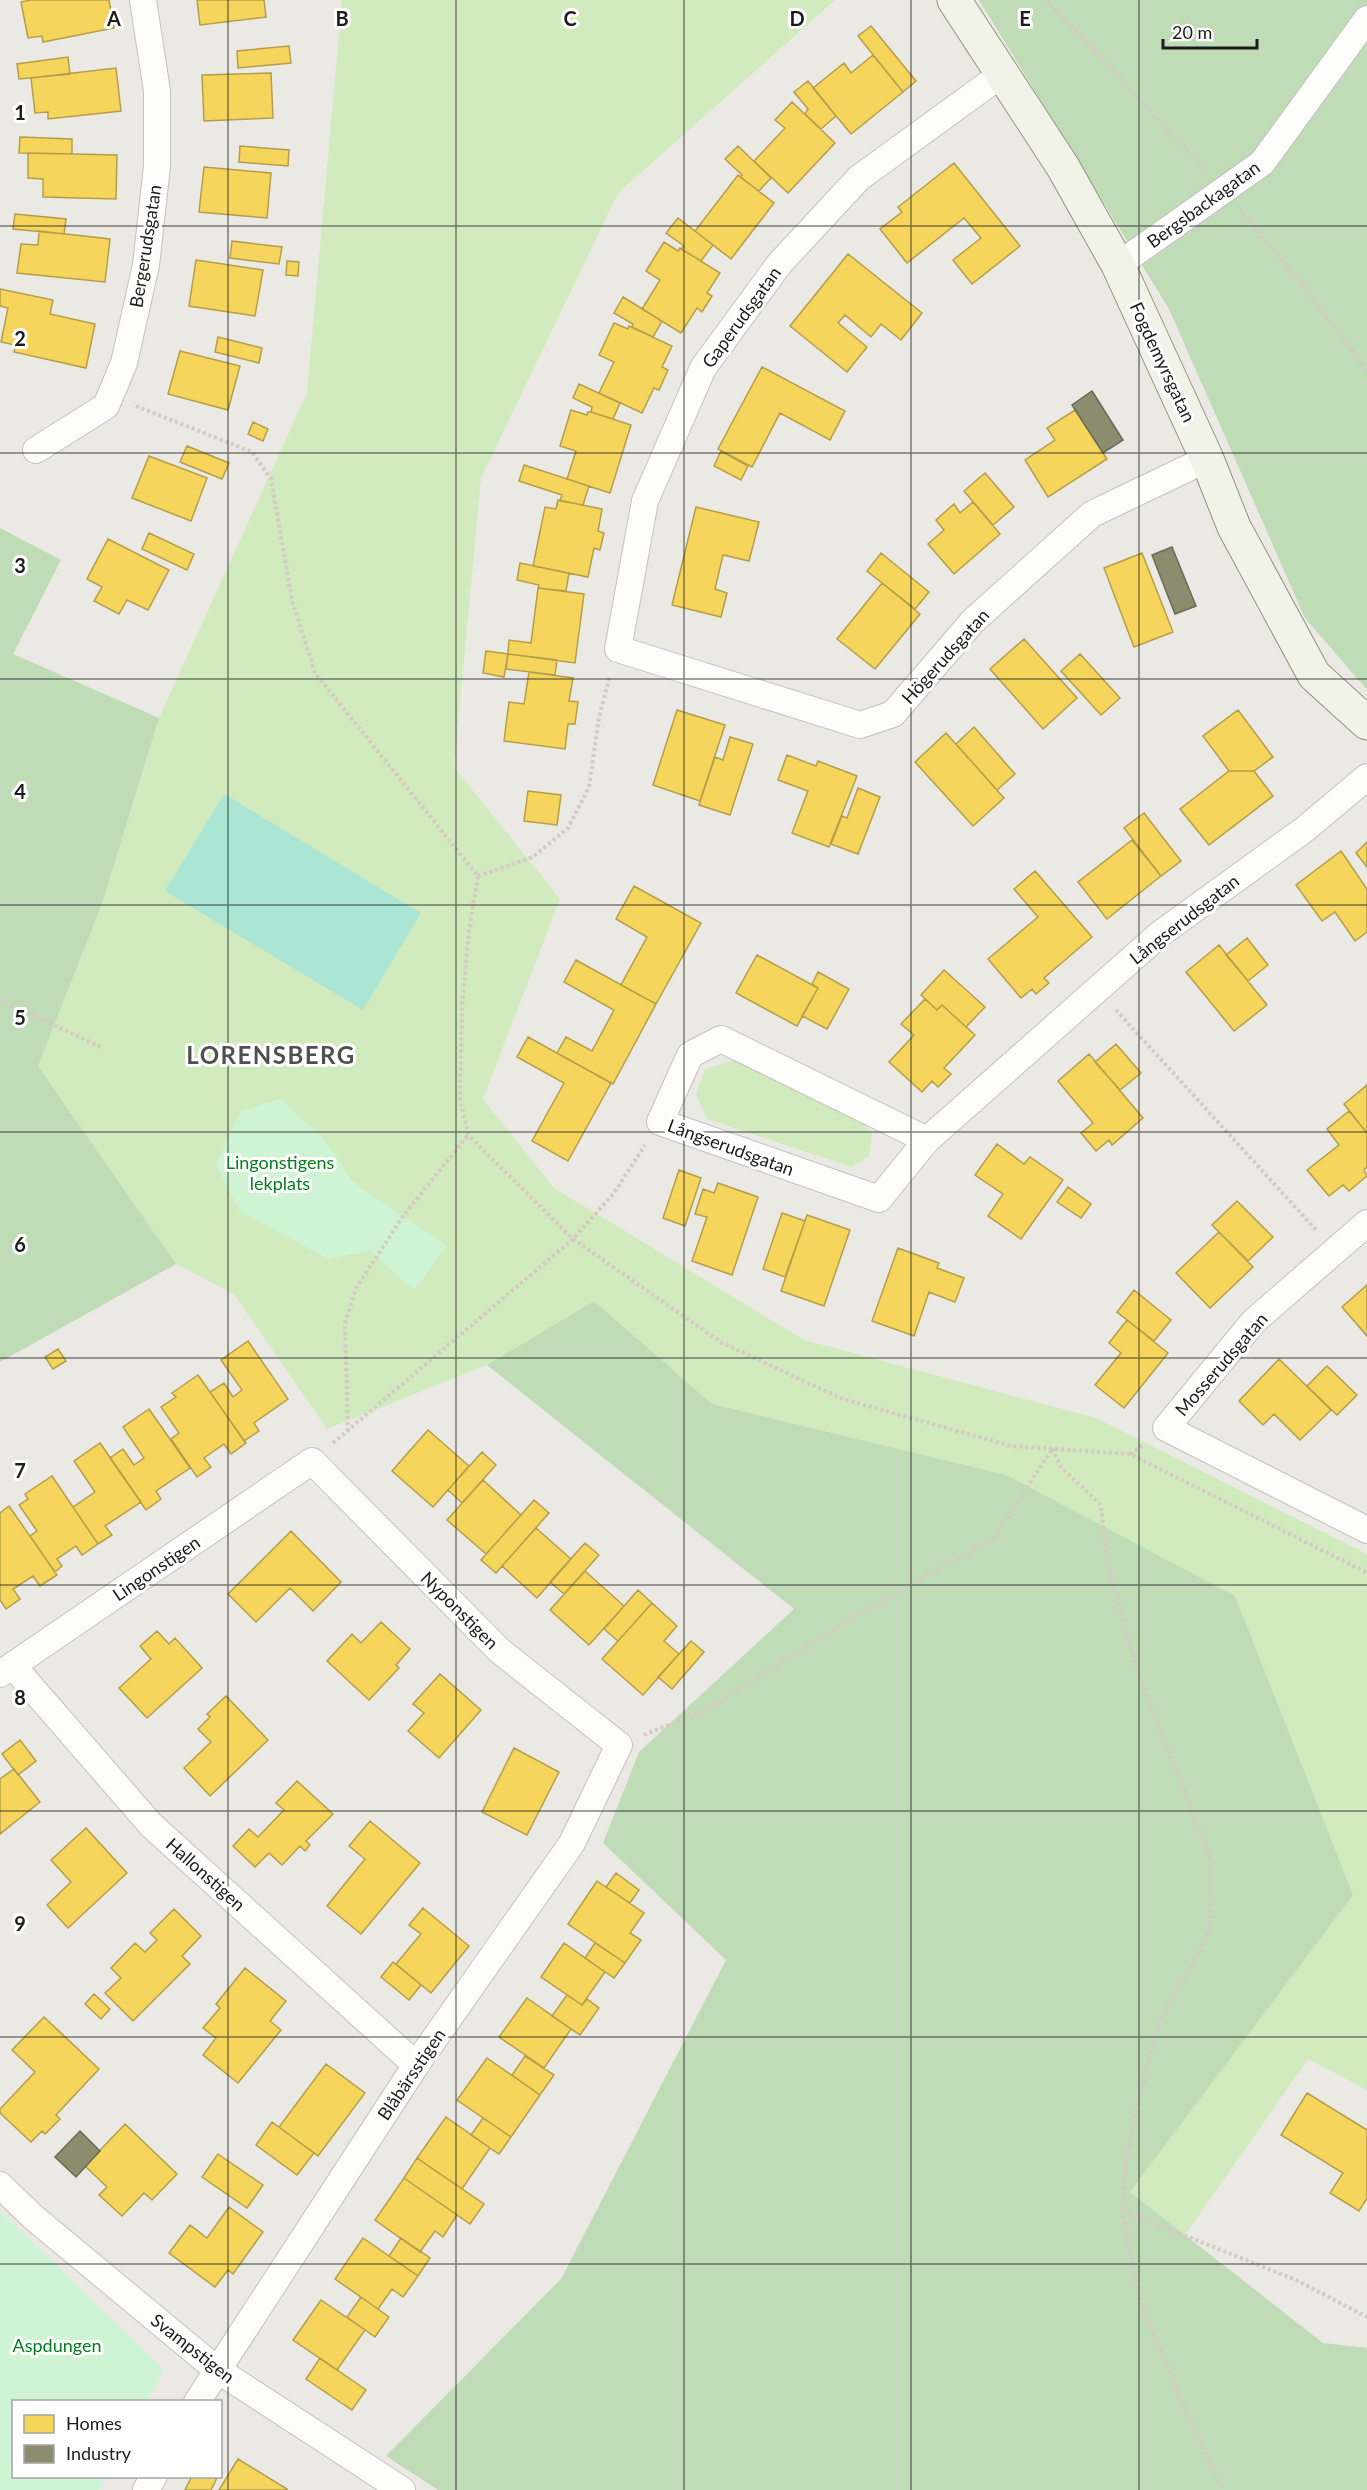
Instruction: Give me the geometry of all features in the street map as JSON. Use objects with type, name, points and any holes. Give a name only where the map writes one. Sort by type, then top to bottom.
[{"type":"street","name":"Bergerudsgatan","points":[[106,406],[124,363],[146,265],[158,166],[157,91],[143,0]]},
{"type":"street","name":"Fogdemyrsgatan","points":[[954,0],[1063,167],[1118,265],[1207,459],[1234,527],[1314,675],[1367,723]]},
{"type":"street","name":"Bergsbackagatan","points":[[1118,265],[1262,163],[1367,19]]},
{"type":"street","name":"Gaperudsgatan","points":[[618,649],[645,501],[703,368],[780,263],[859,178],[1002,74]]},
{"type":"street","points":[[36,450],[106,406]]},
{"type":"street","name":"Högerudsgatan","points":[[618,649],[860,725],[894,714],[973,621],[1092,514],[1207,459]]},
{"type":"street","name":"Långserudsgatan","points":[[927,1140],[721,1039],[690,1055],[660,1122],[879,1199],[927,1140],[1160,934],[1305,829],[1367,777]]},
{"type":"street","name":"Mosserudsgatan","points":[[1367,1223],[1253,1322],[1166,1428],[1367,1530]]},
{"type":"street","name":"Lingonstigen","points":[[7,1670],[312,1461]]},
{"type":"street","name":"Nyponstigen","points":[[312,1461],[501,1652],[619,1745]]},
{"type":"street","name":"Hallonstigen","points":[[7,1670],[151,1825],[416,2065]]},
{"type":"street","name":"Blåbärsstigen","points":[[198,2400],[216,2369],[416,2065],[572,1843],[619,1745]]},
{"type":"street","name":"Svampstigen","points":[[0,2185],[33,2217],[216,2369],[402,2490]]},
{"type":"path","points":[[1047,0],[1223,190],[1292,272],[1367,370]]},
{"type":"path","points":[[106,406],[140,406],[252,452],[271,479],[292,600],[315,673],[478,876],[469,930],[462,1007],[460,1098],[468,1135],[573,1239],[722,1343],[843,1399],[1011,1446],[1130,1454],[1367,1573]]},
{"type":"path","points":[[478,876],[533,857],[568,828],[589,787],[599,717],[618,649]]},
{"type":"path","points":[[1098,989],[1335,1251]]},
{"type":"path","points":[[0,1000],[103,1048]]},
{"type":"path","points":[[312,1461],[573,1239],[614,1193],[660,1122]]},
{"type":"path","points":[[348,1431],[345,1323],[356,1288],[404,1215],[468,1135]]},
{"type":"path","points":[[619,1745],[709,1708],[840,1625],[994,1538],[1052,1449]]},
{"type":"path","points":[[1052,1449],[1061,1467],[1101,1505],[1107,1561],[1140,1679],[1211,1860],[1210,1932],[1158,2024],[1134,2121],[1126,2164],[1122,2211],[1140,2300],[1176,2389],[1223,2490]]},
{"type":"path","points":[[1122,2211],[1296,2280],[1367,2317]]},
{"type":"green space","points":[[342,0],[835,0],[618,193],[481,478],[454,767],[560,899],[483,1099],[554,1188],[804,1340],[1096,1418],[1367,1554],[1367,2090],[1308,2059],[1185,2235],[1130,2192],[1353,1895],[1006,1475],[712,1404],[594,1301],[487,1365],[327,1429],[234,1294],[176,1264],[38,1066],[102,904],[159,718],[307,393]]},
{"type":"green space","points":[[979,0],[1367,0],[1367,690],[1305,618],[1169,309]]},
{"type":"green space","points":[[0,528],[61,560],[13,654],[159,718],[102,904],[38,1066],[176,1264],[0,1362]]},
{"type":"green space","points":[[224,794],[421,913],[363,1010],[165,891]]},
{"type":"green space","points":[[734,1060],[857,1115],[872,1134],[869,1156],[852,1167],[707,1119],[696,1094],[705,1069]]},
{"type":"green space","name":"Lingonstigens lekplats","points":[[280,1099],[324,1139],[353,1182],[447,1246],[414,1290],[370,1251],[329,1259],[240,1211],[216,1165],[241,1111]]},
{"type":"green space","points":[[594,1301],[712,1404],[1006,1475],[1235,1596],[1353,1895],[1130,2192],[1323,2343],[1367,2348],[1367,2490],[438,2490],[386,2456],[561,2279],[726,1960],[603,1843],[639,1752],[794,1609],[487,1365]]},
{"type":"green space","name":"Aspdungen","points":[[0,2211],[164,2370],[148,2400],[12,2400],[12,2478],[105,2478],[99,2490],[0,2490]]},
{"type":"building: Homes","points":[[109,0],[114,28],[43,42],[42,36],[28,38],[21,2]]},
{"type":"building: Homes","points":[[197,0],[264,0],[266,17],[200,25]]},
{"type":"building: Homes","points":[[871,26],[916,81],[903,92],[858,36]]},
{"type":"building: Homes","points":[[289,46],[291,63],[238,68],[237,51]]},
{"type":"building: Homes","points":[[873,55],[903,92],[851,134],[813,88],[844,63],[851,73]]},
{"type":"building: Homes","points":[[68,57],[70,74],[19,79],[17,64]]},
{"type":"building: Homes","points":[[116,68],[121,111],[48,119],[48,112],[35,113],[31,78]]},
{"type":"building: Homes","points":[[271,73],[273,118],[204,121],[202,75]]},
{"type":"building: Homes","points":[[808,81],[836,116],[821,129],[805,114],[808,109],[794,92]]},
{"type":"building: Homes","points":[[792,102],[835,143],[788,193],[754,161],[785,128],[775,120]]},
{"type":"building: Homes","points":[[20,137],[72,139],[72,154],[19,153]]},
{"type":"building: Homes","points":[[240,146],[289,150],[288,166],[239,162]]},
{"type":"building: Homes","points":[[738,146],[771,178],[759,191],[740,177],[742,175],[725,159]]},
{"type":"building: Homes","points":[[28,153],[117,155],[116,199],[43,197],[43,179],[28,178]]},
{"type":"building: Homes","points":[[954,163],[1020,246],[972,284],[953,260],[981,238],[964,218],[907,263],[880,229],[902,212],[898,207]]},
{"type":"building: Homes","points":[[204,167],[271,173],[267,218],[199,212]]},
{"type":"building: Homes","points":[[738,175],[774,203],[731,259],[695,231]]},
{"type":"building: Homes","points":[[15,214],[66,219],[64,234],[13,229]]},
{"type":"building: Homes","points":[[678,218],[713,245],[701,261],[681,249],[684,246],[666,233]]},
{"type":"building: Homes","points":[[39,231],[110,239],[105,282],[17,273],[21,244],[38,245]]},
{"type":"building: Homes","points":[[232,241],[282,247],[279,264],[230,258]]},
{"type":"building: Homes","points":[[664,242],[678,251],[680,248],[720,273],[707,293],[712,296],[702,312],[697,308],[681,333],[642,309],[660,280],[646,271]]},
{"type":"building: Homes","points":[[848,254],[922,313],[901,340],[881,324],[871,337],[845,315],[838,323],[867,347],[847,372],[790,326]]},
{"type":"building: Homes","points":[[196,260],[263,270],[255,316],[189,306]]},
{"type":"building: Homes","points":[[287,261],[299,262],[298,276],[286,275]]},
{"type":"building: Homes","points":[[0,289],[53,300],[50,314],[95,324],[86,368],[14,352],[15,345],[1,342],[8,308],[0,306]]},
{"type":"building: Homes","points":[[623,297],[662,321],[653,337],[632,327],[633,324],[614,313]]},
{"type":"building: Homes","points":[[614,323],[628,329],[629,326],[672,346],[662,367],[668,370],[659,390],[654,388],[642,413],[599,393],[614,362],[599,355]]},
{"type":"building: Homes","points":[[218,337],[262,348],[259,363],[215,352]]},
{"type":"building: Homes","points":[[180,351],[240,366],[228,410],[168,394]]},
{"type":"building: Homes","points":[[762,367],[845,411],[830,440],[780,413],[752,467],[718,449]]},
{"type":"building: Homes","points":[[579,384],[620,403],[613,419],[591,412],[592,407],[573,398]]},
{"type":"building: Homes","points":[[571,410],[587,415],[591,412],[631,425],[610,493],[567,479],[576,451],[560,446]]},
{"type":"building: Homes","points":[[1075,410],[1107,459],[1048,497],[1025,460],[1055,440],[1047,428]]},
{"type":"building: Homes","points":[[253,422],[268,429],[263,441],[248,434]]},
{"type":"building: Homes","points":[[187,446],[229,463],[222,479],[180,462]]},
{"type":"building: Homes","points":[[721,451],[748,466],[741,480],[714,466]]},
{"type":"building: Homes","points":[[149,456],[207,478],[191,521],[132,498]]},
{"type":"building: Homes","points":[[524,465],[589,486],[583,505],[560,501],[562,495],[519,481]]},
{"type":"building: Homes","points":[[985,473],[1014,507],[993,525],[964,491]]},
{"type":"building: Homes","points":[[558,500],[602,509],[598,531],[604,533],[600,550],[594,548],[588,577],[533,566],[545,507],[556,509]]},
{"type":"building: Homes","points":[[973,502],[1000,534],[954,574],[928,544],[944,530],[936,520],[954,504],[960,513]]},
{"type":"building: Homes","points":[[696,507],[759,522],[749,561],[723,555],[715,589],[727,593],[721,617],[672,605]]},
{"type":"building: Homes","points":[[149,533],[194,554],[187,570],[142,549]]},
{"type":"building: Homes","points":[[108,539],[169,570],[148,610],[127,600],[119,614],[94,601],[102,587],[87,579]]},
{"type":"building: Homes","points":[[881,553],[929,592],[915,609],[867,571]]},
{"type":"building: Homes","points":[[1142,553],[1173,632],[1134,647],[1104,568]]},
{"type":"building: Homes","points":[[520,563],[569,573],[566,591],[538,588],[539,585],[517,580]]},
{"type":"building: Homes","points":[[882,583],[920,614],[875,669],[837,639]]},
{"type":"building: Homes","points":[[538,588],[584,594],[575,663],[508,654],[509,640],[531,643]]},
{"type":"building: Homes","points":[[1024,639],[1077,698],[1043,729],[990,669]]},
{"type":"building: Homes","points":[[486,651],[508,654],[504,677],[483,673]]},
{"type":"building: Homes","points":[[508,654],[557,660],[555,675],[506,669]]},
{"type":"building: Homes","points":[[1080,654],[1120,698],[1101,715],[1061,671]]},
{"type":"building: Homes","points":[[529,672],[573,678],[569,701],[578,702],[575,724],[568,724],[565,749],[504,741],[509,702],[524,704]]},
{"type":"building: Homes","points":[[677,710],[725,725],[700,801],[653,785]]},
{"type":"building: Homes","points":[[1238,710],[1273,757],[1254,771],[1229,771],[1203,736]]},
{"type":"building: Homes","points":[[974,727],[1015,774],[997,790],[956,744]]},
{"type":"building: Homes","points":[[946,733],[1004,798],[973,826],[915,762]]},
{"type":"building: Homes","points":[[730,737],[753,744],[730,815],[699,805],[715,757],[723,760]]},
{"type":"building: Homes","points":[[787,755],[816,766],[818,761],[857,776],[829,847],[792,833],[808,791],[778,780]]},
{"type":"building: Homes","points":[[1229,771],[1254,771],[1273,796],[1209,845],[1180,809]]},
{"type":"building: Homes","points":[[858,788],[880,797],[858,854],[831,844],[842,816],[847,818]]},
{"type":"building: Homes","points":[[528,791],[561,795],[557,825],[524,821]]},
{"type":"building: Homes","points":[[1144,813],[1181,861],[1161,876],[1124,828]]},
{"type":"building: Homes","points":[[1132,840],[1161,876],[1107,919],[1078,882]]},
{"type":"building: Homes","points":[[1367,842],[1367,867],[1356,853]]},
{"type":"building: Homes","points":[[1341,851],[1367,889],[1367,932],[1355,941],[1335,912],[1322,921],[1296,885]]},
{"type":"building: Homes","points":[[1035,871],[1092,937],[1044,978],[1049,983],[1036,994],[1032,989],[1021,998],[988,959],[1038,917],[1014,889]]},
{"type":"building: Homes","points":[[634,886],[701,923],[656,1004],[621,985],[647,937],[616,919]]},
{"type":"building: Homes","points":[[1247,938],[1268,965],[1248,981],[1226,955]]},
{"type":"building: Homes","points":[[1219,945],[1267,1005],[1234,1031],[1186,972]]},
{"type":"building: Homes","points":[[757,955],[818,988],[797,1026],[736,993]]},
{"type":"building: Homes","points":[[576,960],[656,1004],[613,1084],[557,1053],[566,1037],[592,1051],[614,1010],[564,982]]},
{"type":"building: Homes","points":[[944,970],[985,1007],[966,1027],[942,1005],[937,1010],[921,995]]},
{"type":"building: Homes","points":[[818,972],[849,989],[827,1029],[802,1016],[818,988],[812,984]]},
{"type":"building: Homes","points":[[925,999],[937,1010],[942,1005],[975,1035],[944,1068],[951,1074],[938,1087],[932,1081],[922,1092],[889,1062],[914,1035],[901,1024]]},
{"type":"building: Homes","points":[[528,1037],[611,1083],[568,1161],[532,1141],[564,1083],[517,1057]]},
{"type":"building: Homes","points":[[1116,1044],[1141,1073],[1120,1090],[1095,1062]]},
{"type":"building: Homes","points":[[1089,1054],[1143,1118],[1112,1145],[1109,1140],[1096,1151],[1081,1133],[1093,1123],[1058,1081]]},
{"type":"building: Homes","points":[[1367,1085],[1367,1133],[1344,1104]]},
{"type":"building: Homes","points":[[1349,1111],[1367,1133],[1367,1167],[1364,1170],[1367,1176],[1349,1191],[1343,1185],[1329,1196],[1307,1170],[1339,1145],[1327,1129]]},
{"type":"building: Homes","points":[[997,1144],[1024,1164],[1030,1157],[1063,1180],[1021,1239],[988,1216],[1003,1194],[975,1175]]},
{"type":"building: Homes","points":[[679,1170],[701,1178],[685,1226],[663,1218]]},
{"type":"building: Homes","points":[[718,1183],[758,1197],[732,1275],[692,1261],[707,1217],[695,1214],[703,1189],[714,1193]]},
{"type":"building: Homes","points":[[1068,1187],[1091,1204],[1081,1218],[1057,1202]]},
{"type":"building: Homes","points":[[1237,1201],[1273,1237],[1248,1261],[1212,1225]]},
{"type":"building: Homes","points":[[782,1213],[805,1221],[785,1277],[763,1269]]},
{"type":"building: Homes","points":[[807,1215],[850,1230],[824,1306],[781,1291]]},
{"type":"building: Homes","points":[[1219,1232],[1253,1267],[1210,1308],[1176,1273]]},
{"type":"building: Homes","points":[[898,1248],[939,1263],[937,1268],[964,1278],[955,1302],[929,1292],[914,1336],[872,1321]]},
{"type":"building: Homes","points":[[1367,1285],[1367,1336],[1342,1307]]},
{"type":"building: Homes","points":[[1134,1290],[1171,1320],[1154,1341],[1117,1312]]},
{"type":"building: Homes","points":[[1127,1320],[1168,1353],[1124,1408],[1095,1385],[1121,1353],[1109,1343]]},
{"type":"building: Homes","points":[[248,1341],[288,1399],[254,1423],[259,1431],[244,1441],[210,1392],[224,1383],[233,1397],[242,1390],[221,1360]]},
{"type":"building: Homes","points":[[58,1349],[66,1361],[53,1369],[45,1357]]},
{"type":"building: Homes","points":[[1279,1359],[1331,1410],[1300,1440],[1274,1414],[1263,1425],[1239,1401]]},
{"type":"building: Homes","points":[[1327,1366],[1357,1395],[1337,1415],[1307,1386]]},
{"type":"building: Homes","points":[[198,1375],[246,1443],[231,1454],[224,1444],[204,1458],[211,1467],[197,1477],[171,1439],[179,1433],[161,1407],[176,1397],[172,1393]]},
{"type":"building: Homes","points":[[149,1409],[190,1468],[156,1491],[161,1499],[146,1510],[110,1458],[123,1449],[134,1465],[144,1458],[123,1427]]},
{"type":"building: Homes","points":[[428,1430],[469,1466],[433,1507],[392,1471]]},
{"type":"building: Homes","points":[[100,1443],[141,1502],[105,1526],[112,1535],[98,1544],[73,1507],[95,1492],[74,1461]]},
{"type":"building: Homes","points":[[482,1452],[496,1465],[462,1503],[448,1490]]},
{"type":"building: Homes","points":[[52,1476],[98,1544],[82,1555],[76,1546],[57,1559],[62,1566],[55,1572],[30,1536],[37,1531],[19,1505],[28,1499],[25,1494]]},
{"type":"building: Homes","points":[[483,1480],[521,1515],[486,1554],[447,1520]]},
{"type":"building: Homes","points":[[534,1500],[549,1513],[496,1573],[481,1560]]},
{"type":"building: Homes","points":[[9,1506],[57,1575],[40,1586],[33,1576],[13,1589],[20,1599],[6,1609],[0,1600],[0,1513]]},
{"type":"building: Homes","points":[[536,1528],[571,1559],[537,1598],[502,1566]]},
{"type":"building: Homes","points":[[291,1531],[341,1582],[313,1611],[290,1588],[256,1622],[228,1594]]},
{"type":"building: Homes","points":[[585,1543],[599,1555],[564,1594],[550,1582]]},
{"type":"building: Homes","points":[[585,1571],[624,1606],[589,1645],[550,1610]]},
{"type":"building: Homes","points":[[638,1590],[652,1603],[618,1641],[604,1629]]},
{"type":"building: Homes","points":[[652,1603],[677,1626],[664,1641],[679,1654],[643,1695],[602,1659]]},
{"type":"building: Homes","points":[[381,1622],[410,1649],[396,1665],[399,1668],[369,1700],[327,1661],[352,1634],[361,1643]]},
{"type":"building: Homes","points":[[157,1631],[169,1644],[175,1638],[202,1668],[147,1718],[119,1688],[151,1659],[140,1646]]},
{"type":"building: Homes","points":[[691,1641],[704,1652],[672,1689],[658,1677]]},
{"type":"building: Homes","points":[[440,1674],[481,1710],[439,1758],[408,1731],[424,1713],[413,1704]]},
{"type":"building: Homes","points":[[226,1696],[268,1740],[210,1796],[184,1768],[211,1742],[198,1729],[210,1717],[207,1714]]},
{"type":"building: Homes","points":[[20,1740],[36,1761],[18,1775],[2,1754]]},
{"type":"building: Homes","points":[[514,1748],[559,1772],[527,1835],[482,1812]]},
{"type":"building: Homes","points":[[14,1769],[40,1802],[0,1834],[0,1779]]},
{"type":"building: Homes","points":[[297,1781],[333,1814],[306,1841],[310,1845],[305,1851],[300,1846],[282,1865],[269,1853],[255,1867],[233,1846],[249,1829],[258,1837],[284,1810],[276,1803]]},
{"type":"building: Homes","points":[[370,1821],[420,1863],[361,1934],[327,1906],[365,1859],[349,1846]]},
{"type":"building: Homes","points":[[86,1828],[127,1873],[68,1928],[47,1905],[71,1882],[51,1860]]},
{"type":"building: Homes","points":[[616,1873],[639,1890],[630,1903],[606,1887]]},
{"type":"building: Homes","points":[[597,1881],[644,1913],[630,1933],[641,1940],[625,1963],[568,1924]]},
{"type":"building: Homes","points":[[423,1908],[469,1946],[431,1993],[396,1964],[421,1934],[409,1925]]},
{"type":"building: Homes","points":[[174,1909],[201,1936],[182,1956],[190,1964],[133,2021],[105,1993],[121,1978],[111,1968],[135,1943],[145,1952],[157,1940],[150,1933]]},
{"type":"building: Homes","points":[[564,1943],[605,1972],[582,2005],[541,1977]]},
{"type":"building: Homes","points":[[595,1943],[625,1963],[614,1978],[585,1958]]},
{"type":"building: Homes","points":[[393,1962],[421,1985],[409,2000],[381,1977]]},
{"type":"building: Homes","points":[[245,1968],[286,2001],[270,2021],[281,2030],[238,2083],[203,2055],[216,2038],[203,2028],[220,2008],[216,2004]]},
{"type":"building: Homes","points":[[94,1994],[110,2009],[101,2019],[85,2004]]},
{"type":"building: Homes","points":[[567,1995],[582,2005],[587,1999],[599,2008],[580,2035],[552,2016]]},
{"type":"building: Homes","points":[[527,1998],[571,2029],[544,2068],[499,2037]]},
{"type":"building: Homes","points":[[44,2017],[99,2069],[56,2115],[60,2119],[45,2134],[42,2131],[31,2142],[0,2113],[0,2109],[35,2072],[12,2050]]},
{"type":"building: Homes","points":[[525,2056],[554,2075],[540,2095],[512,2075]]},
{"type":"building: Homes","points":[[487,2058],[540,2095],[511,2137],[457,2100]]},
{"type":"building: Homes","points":[[326,2064],[365,2093],[318,2156],[279,2127]]},
{"type":"building: Homes","points":[[1307,2093],[1367,2130],[1367,2198],[1359,2211],[1330,2193],[1343,2173],[1281,2135]]},
{"type":"building: Homes","points":[[446,2117],[490,2148],[462,2189],[417,2158]]},
{"type":"building: Homes","points":[[483,2118],[511,2137],[499,2154],[471,2135]]},
{"type":"building: Homes","points":[[272,2122],[314,2153],[297,2175],[256,2145]]},
{"type":"building: Homes","points":[[125,2124],[177,2174],[152,2200],[144,2193],[122,2216],[99,2195],[107,2187],[85,2166]]},
{"type":"building: Homes","points":[[218,2154],[263,2185],[247,2208],[202,2177]]},
{"type":"building: Homes","points":[[417,2158],[484,2204],[470,2224],[404,2178]]},
{"type":"building: Homes","points":[[404,2178],[457,2215],[443,2237],[435,2231],[420,2252],[375,2220]]},
{"type":"building: Homes","points":[[229,2207],[263,2232],[233,2274],[228,2270],[215,2287],[169,2253],[190,2225],[207,2238]]},
{"type":"building: Homes","points":[[363,2238],[418,2276],[403,2297],[392,2289],[378,2309],[335,2279]]},
{"type":"building: Homes","points":[[401,2238],[430,2258],[418,2276],[389,2256]]},
{"type":"building: Homes","points":[[361,2297],[389,2317],[375,2337],[347,2317]]},
{"type":"building: Homes","points":[[321,2300],[365,2330],[337,2370],[293,2340]]},
{"type":"building: Homes","points":[[320,2358],[366,2390],[352,2410],[306,2379]]},
{"type":"building: Homes","points":[[238,2459],[287,2489],[287,2490],[219,2490]]},
{"type":"building: Homes","points":[[191,2478],[217,2478],[211,2490],[185,2490]]},
{"type":"building: Industry","points":[[1092,391],[1123,440],[1103,453],[1072,405]]},
{"type":"building: Industry","points":[[1172,547],[1196,606],[1175,614],[1152,555]]},
{"type":"building: Industry","points":[[80,2131],[100,2151],[76,2177],[55,2157]]},
{"type":"district","name":"LORENSBERG","points":[[271,1054]]}]
